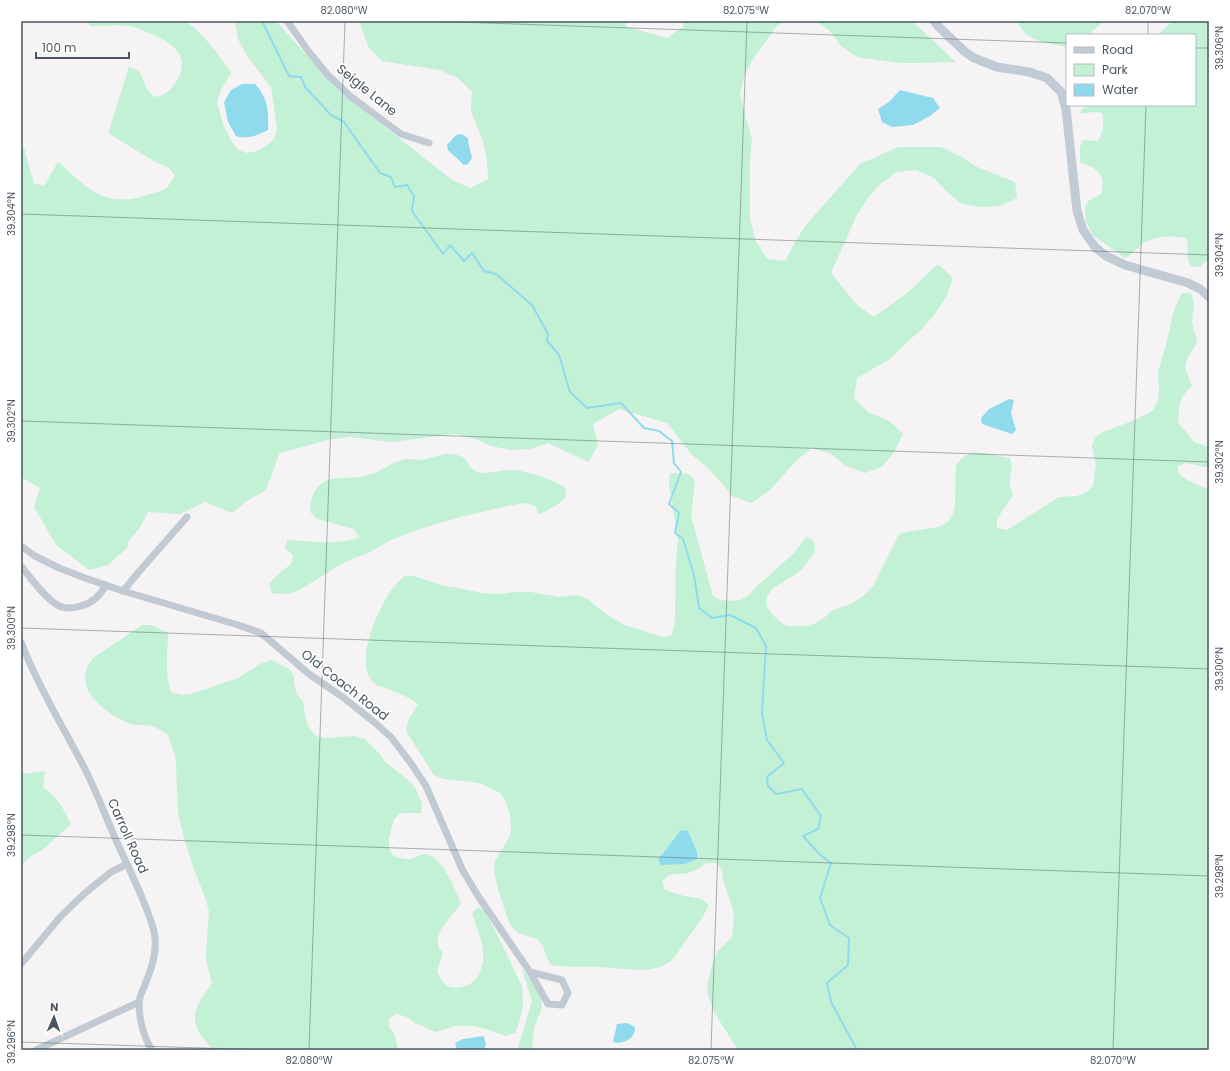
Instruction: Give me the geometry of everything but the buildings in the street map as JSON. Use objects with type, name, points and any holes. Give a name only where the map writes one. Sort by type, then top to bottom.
[{"type":"street","name":"Seigle Lane","points":[[287,21],[327,74],[350,96],[401,134],[429,143]]},
{"type":"street","points":[[934,21],[964,52],[974,58],[997,67],[1029,72],[1047,78],[1061,92],[1066,109],[1077,211],[1083,230],[1095,247],[1106,256],[1125,265],[1188,283],[1209,297]]},
{"type":"street","points":[[123,591],[187,517]]},
{"type":"street","name":"Old Coach Road","points":[[21,546],[35,556],[59,568],[123,591],[220,619],[260,633],[309,674],[344,698],[374,722],[390,737],[410,762],[426,786],[462,869],[478,896],[530,972],[548,1004],[562,1005],[568,993],[562,980],[530,972]]},
{"type":"street","points":[[21,566],[40,590],[54,603],[61,607],[70,609],[86,605],[100,596],[106,585]]},
{"type":"street","name":"Carroll Road","points":[[21,642],[38,683],[97,794],[108,824],[143,899],[152,924],[156,949],[139,1002],[142,1027],[152,1050]]},
{"type":"street","points":[[21,964],[61,916],[84,894],[111,872],[127,864]]},
{"type":"street","points":[[36,1050],[139,1002]]},
{"type":"green space","points":[[89,21],[184,21],[198,31],[231,73],[221,90],[217,102],[223,124],[232,142],[238,150],[247,153],[257,151],[266,146],[274,139],[277,129],[271,87],[247,56],[238,39],[235,21],[276,21],[338,90],[452,180],[470,188],[488,179],[487,160],[483,141],[471,112],[472,92],[458,78],[439,70],[382,61],[369,48],[359,21],[625,21],[627,27],[667,38],[683,27],[683,21],[785,21],[776,27],[753,59],[744,76],[740,95],[752,140],[750,159],[750,220],[756,241],[767,259],[785,261],[805,226],[860,164],[899,147],[941,147],[960,156],[977,167],[1015,182],[1017,198],[1000,206],[981,207],[962,204],[947,192],[934,178],[916,170],[897,172],[880,184],[867,199],[856,217],[831,273],[857,305],[874,317],[907,293],[938,264],[953,278],[946,297],[935,314],[921,330],[890,359],[857,378],[854,398],[869,413],[888,420],[903,434],[894,452],[882,467],[865,473],[846,466],[831,454],[812,448],[797,460],[769,491],[751,503],[732,496],[707,467],[692,455],[667,423],[619,409],[593,424],[598,444],[589,462],[548,443],[531,449],[511,450],[491,446],[473,438],[455,434],[392,442],[350,437],[332,439],[279,453],[265,491],[248,500],[232,513],[205,502],[180,514],[148,512],[141,526],[127,543],[128,547],[108,565],[89,570],[56,545],[34,507],[40,488],[21,477],[21,151],[24,147],[34,183],[44,186],[58,162],[88,188],[108,198],[132,199],[164,189],[170,184],[175,175],[169,168],[152,160],[108,133],[129,67],[139,71],[147,89],[154,97],[166,94],[174,85],[182,68],[182,61],[179,54],[170,44],[144,31],[134,27],[119,25],[89,26]]},
{"type":"green space","points":[[815,21],[912,21],[956,62],[899,63],[857,57],[841,46],[829,30]]},
{"type":"green space","points":[[1017,21],[1105,21],[1092,31],[1090,34],[1066,34],[1066,47],[1032,38],[1021,28]]},
{"type":"green space","points":[[1173,21],[1209,21],[1209,259],[1199,267],[1191,266],[1189,262],[1186,238],[1169,236],[1152,239],[1142,244],[1132,254],[1125,258],[1093,235],[1086,222],[1085,207],[1088,201],[1101,194],[1102,181],[1099,173],[1095,169],[1080,162],[1080,147],[1083,140],[1098,141],[1102,131],[1103,120],[1102,113],[1094,112],[1079,114],[1083,108],[1091,106],[1196,106],[1196,34],[1158,34]]},
{"type":"green space","points":[[1182,293],[1191,293],[1194,302],[1192,322],[1197,342],[1187,359],[1185,368],[1192,386],[1184,394],[1180,402],[1178,422],[1194,442],[1209,447],[1209,467],[1186,463],[1177,467],[1180,475],[1187,480],[1209,490],[1209,1050],[738,1050],[714,1012],[707,991],[713,961],[718,951],[732,937],[734,920],[733,909],[723,880],[722,870],[716,863],[706,863],[698,869],[688,873],[669,875],[662,881],[665,890],[684,896],[702,899],[709,905],[673,959],[656,968],[637,970],[551,965],[543,946],[537,939],[518,933],[511,926],[498,889],[494,870],[495,861],[510,836],[510,815],[505,801],[500,793],[482,784],[443,779],[434,775],[406,731],[408,721],[418,704],[403,695],[377,685],[368,674],[366,651],[369,638],[379,612],[390,592],[404,576],[414,576],[444,586],[482,593],[502,594],[513,592],[531,592],[559,597],[578,595],[587,599],[612,618],[625,625],[662,637],[671,636],[675,617],[676,558],[678,540],[669,486],[670,473],[689,474],[695,481],[691,516],[713,596],[721,600],[730,601],[740,600],[749,595],[794,553],[806,537],[814,541],[815,551],[804,567],[796,574],[772,589],[766,598],[767,607],[779,621],[787,626],[806,626],[816,623],[831,611],[851,604],[867,593],[874,584],[900,533],[939,527],[948,522],[953,514],[955,505],[956,465],[971,453],[1010,458],[1012,467],[1010,486],[1013,495],[997,519],[997,528],[1007,530],[1059,497],[1077,496],[1086,492],[1093,486],[1096,465],[1092,446],[1095,437],[1103,432],[1145,415],[1153,410],[1158,401],[1158,372],[1174,310]]},
{"type":"green space","points":[[444,454],[463,457],[473,470],[480,473],[515,470],[530,473],[566,488],[565,498],[557,505],[539,515],[535,506],[526,503],[456,518],[417,530],[389,541],[372,551],[343,563],[292,593],[272,593],[269,584],[276,576],[291,564],[293,555],[285,549],[287,540],[333,542],[351,540],[359,537],[354,529],[317,519],[310,512],[313,497],[317,488],[324,482],[332,479],[361,477],[372,474],[402,460],[420,460]]},
{"type":"green space","points":[[142,625],[151,625],[168,633],[167,670],[171,692],[181,695],[191,694],[238,678],[262,663],[271,660],[288,668],[294,675],[294,684],[297,694],[303,701],[306,721],[316,736],[325,738],[354,736],[365,739],[379,753],[384,761],[414,786],[422,803],[421,813],[401,813],[394,819],[389,838],[389,848],[393,856],[400,858],[412,859],[423,854],[436,860],[447,873],[461,903],[439,934],[438,946],[443,953],[437,971],[444,983],[455,988],[470,984],[476,979],[479,975],[483,962],[483,949],[472,914],[478,907],[486,912],[522,986],[523,1005],[515,1033],[506,1036],[475,1026],[455,1026],[436,1032],[415,1023],[407,1017],[397,1014],[389,1018],[389,1027],[395,1035],[398,1050],[214,1050],[206,1042],[199,1032],[195,1022],[195,1016],[199,1003],[212,983],[206,961],[209,912],[192,864],[178,813],[175,755],[168,735],[158,728],[146,725],[130,724],[116,717],[103,708],[92,697],[88,691],[85,679],[88,665],[93,658]]},
{"type":"green space","points":[[45,771],[43,787],[53,795],[60,804],[71,824],[41,851],[33,855],[21,865],[21,774]]},
{"type":"green space","points":[[522,969],[541,994],[542,1008],[534,1028],[532,1050],[518,1050],[532,1001]]},
{"type":"water","points":[[242,84],[255,84],[263,94],[268,111],[268,130],[248,137],[236,136],[228,122],[224,102],[231,90]]},
{"type":"water","points":[[900,90],[933,98],[940,108],[930,116],[913,125],[892,127],[882,122],[878,109],[890,101]]},
{"type":"water","points":[[461,134],[468,138],[472,158],[468,164],[464,165],[448,150],[447,145],[456,135]]},
{"type":"water","points":[[1009,399],[1014,400],[1011,413],[1016,430],[1012,434],[982,424],[981,418],[989,409]]},
{"type":"water","points":[[681,830],[688,831],[697,852],[697,859],[685,864],[661,865],[658,860]]},
{"type":"water","points":[[627,1023],[635,1027],[634,1034],[628,1040],[617,1043],[613,1042],[617,1024]]},
{"type":"water","points":[[484,1036],[486,1045],[484,1050],[457,1050],[455,1043],[463,1039]]},
{"type":"waterway","points":[[262,21],[289,76],[301,77],[305,87],[331,115],[344,122],[380,173],[391,177],[395,187],[407,185],[414,196],[412,211],[443,254],[450,245],[464,261],[472,253],[484,271],[496,274],[532,305],[548,334],[547,341],[559,355],[570,392],[587,408],[621,403],[644,428],[659,431],[672,441],[674,463],[681,472],[669,504],[679,513],[675,533],[683,539],[694,575],[699,608],[712,618],[730,615],[756,628],[766,646],[762,713],[767,740],[784,763],[767,777],[768,786],[776,794],[802,789],[821,816],[818,829],[803,836],[818,853],[831,863],[820,898],[830,925],[849,938],[848,965],[827,983],[831,1002],[857,1050]]}]
